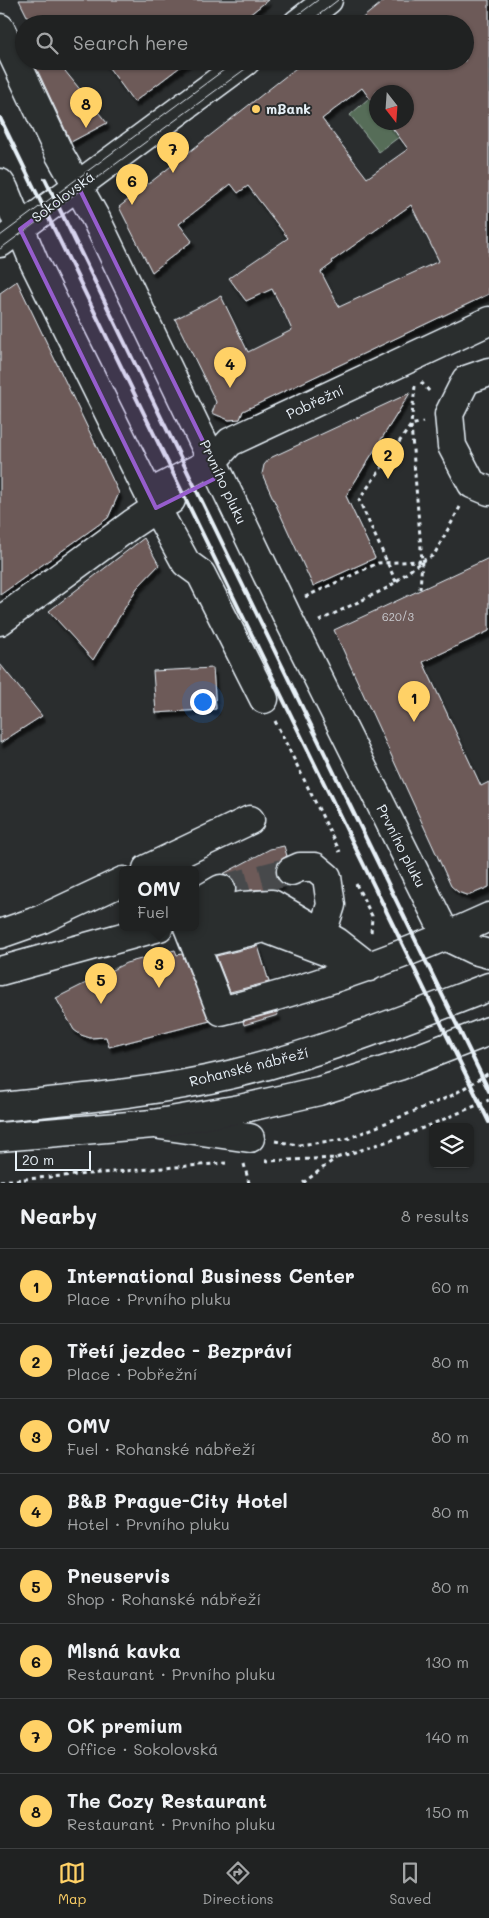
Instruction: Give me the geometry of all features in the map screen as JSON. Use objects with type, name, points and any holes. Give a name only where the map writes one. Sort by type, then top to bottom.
[{"type":"street","points":[[309,15],[328,0]]},
{"type":"street","name":"Prvního pluku","points":[[0,28],[15,60]]},
{"type":"street","name":"Prvního pluku","points":[[20,70],[60,155],[96,218],[289,620],[447,937]]},
{"type":"street","name":"Sokolovská","points":[[10,236],[234,70]]},
{"type":"street","points":[[0,183],[4,189],[10,236],[186,563],[201,574],[264,699]]},
{"type":"street","name":"Pobřežní","points":[[0,621],[152,501],[216,469],[230,442],[489,321]]},
{"type":"street","points":[[481,488],[452,446],[449,414],[466,380],[489,372]]},
{"type":"street","points":[[153,866],[250,820]]},
{"type":"street","points":[[291,871],[300,867],[315,866],[327,876],[331,905],[322,933]]},
{"type":"street","points":[[0,934],[40,920],[119,883]]},
{"type":"street","points":[[199,902],[221,889]]},
{"type":"street","points":[[199,916],[242,906],[272,904],[338,942],[369,967]]},
{"type":"street","points":[[369,967],[264,928],[191,936],[221,1011],[284,996],[369,967],[447,937],[489,917]]},
{"type":"street","points":[[0,971],[145,931]]},
{"type":"street","points":[[447,937],[474,950],[489,954]]},
{"type":"street","name":"Rohanské nábřeží","points":[[0,1106],[149,1091],[234,1074],[380,1029],[489,987]]},
{"type":"street","points":[[0,1137],[154,1124],[240,1109],[319,1091],[399,1066],[489,1031]]},
{"type":"street","points":[[154,1124],[255,1153]]},
{"type":"path","points":[[415,386],[411,425],[422,561],[420,589]]},
{"type":"path","points":[[396,582],[359,500],[411,425],[449,414]]},
{"type":"path","points":[[328,616],[389,587],[422,561],[434,555],[481,488]]},
{"type":"path","points":[[316,591],[378,563],[422,561]]},
{"type":"path","points":[[264,699],[342,855]]},
{"type":"path","points":[[355,882],[372,916],[369,967]]},
{"type":"path","points":[[249,1183],[243,1162],[255,1153],[347,1139],[451,1096],[489,1073]]},
{"type":"path","points":[[303,1183],[336,1158],[404,1136],[489,1100]]},
{"type":"path","points":[[255,1153],[336,1158]]},
{"type":"path","points":[[0,1182],[234,1162]]},
{"type":"highlighted area","points":[[78,186],[220,476],[156,508],[20,229]]},
{"type":"green space","points":[[369,98],[369,130],[394,130],[399,137],[379,152],[350,115]]},
{"type":"building","points":[[19,0],[268,0],[249,15],[26,15]]},
{"type":"building","points":[[385,0],[489,0],[489,294],[243,411],[240,419],[229,420],[212,413],[216,402],[175,319],[221,296],[248,352],[292,330],[272,289],[246,301],[229,278],[288,238],[248,186],[238,193],[231,184],[179,224],[192,241],[152,272],[119,207],[294,70],[474,70],[474,15],[366,15]],"holes":[[[369,85],[414,85],[414,130],[394,130],[408,149],[367,178],[322,119],[362,88],[369,98]],[[411,205],[439,261],[339,307],[321,272],[333,263],[332,261]]]},
{"type":"building","points":[[37,70],[64,70],[107,123],[71,142]]},
{"type":"building","points":[[111,70],[176,70],[134,102]]},
{"type":"building","points":[[17,281],[119,493],[108,518],[0,595],[0,293]]},
{"type":"building","points":[[410,393],[346,496],[375,558],[313,586],[262,474],[264,465],[270,458]]},
{"type":"building","points":[[144,538],[159,565],[137,588],[93,660],[49,611]]},
{"type":"building","points":[[489,558],[489,631],[423,662],[481,786],[489,782],[489,887],[466,895],[458,892],[451,886],[334,630]]},
{"type":"building","points":[[0,664],[42,716],[0,743]]},
{"type":"building","points":[[213,668],[216,709],[156,713],[153,671]]},
{"type":"building","points":[[284,846],[287,856],[279,861],[275,870],[277,878],[283,884],[268,889],[236,891],[234,881],[229,876],[223,874],[270,849]]},
{"type":"building","points":[[258,946],[269,982],[230,992],[216,956]]},
{"type":"building","points":[[175,950],[177,955],[182,954],[210,1021],[109,1047],[106,1037],[90,1038],[74,1030],[56,998],[126,963]]},
{"type":"building","points":[[277,1012],[278,1015],[244,1025],[243,1021]]},
{"type":"tunnel","points":[[221,889],[291,871]]},
{"type":"tram line","points":[[298,15],[318,0]]},
{"type":"tram line","points":[[319,15],[338,0]]},
{"type":"tram line","points":[[0,236],[224,70]]},
{"type":"tram line","points":[[0,249],[244,70]]},
{"type":"railway","points":[[0,118],[489,1122]]},
{"type":"railway","points":[[45,179],[489,1091]]},
{"type":"place","name":"mBank","points":[[256,109]]},
{"type":"place","name":"The Cozy Restaurant","points":[[86,128]]},
{"type":"place","name":"OK premium","points":[[173,173]]},
{"type":"place","name":"Mlsná kavka","points":[[132,205]]},
{"type":"place","name":"B&B Prague-City Hotel","points":[[230,388]]},
{"type":"place","name":"Třetí jezdec - Bezpráví","points":[[388,479]]},
{"type":"place","name":"International Business Center","points":[[414,722]]},
{"type":"place","name":"OMV","points":[[159,988]]},
{"type":"place","name":"Pneuservis","points":[[101,1004]]}]
